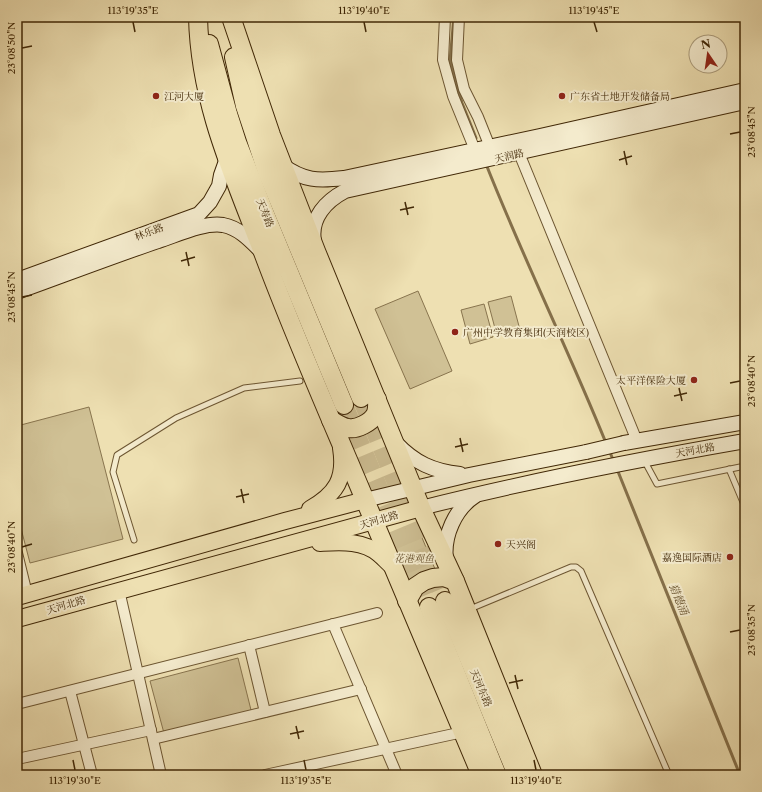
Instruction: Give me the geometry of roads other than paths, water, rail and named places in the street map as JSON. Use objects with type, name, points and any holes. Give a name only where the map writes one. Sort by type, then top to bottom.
[{"type":"highway","points":[[198,17],[200,53],[203,71],[219,135],[240,195],[298,343],[481,775]]},
{"type":"highway","name":"天寿路","points":[[202,17],[237,142],[344,405]]},
{"type":"highway","name":"天寿路","points":[[227,17],[239,83],[262,158],[369,399]]},
{"type":"highway","points":[[231,17],[261,107],[316,251],[369,399],[394,442],[421,508],[446,560],[533,775]]},
{"type":"highway","points":[[331,420],[348,428],[362,426],[375,415],[377,410],[369,399]]},
{"type":"highway","points":[[407,601],[415,587],[424,581],[444,577],[455,582]]},
{"type":"highway","name":"天河东路","points":[[497,775],[437,604],[517,775]]},
{"type":"main road","points":[[285,521],[319,504],[329,497],[335,488],[343,466],[341,449],[331,420]]},
{"type":"main road","name":"天河北路","points":[[22,595],[365,500]]},
{"type":"main road","name":"天河北路","points":[[17,619],[421,508]]},
{"type":"main road","points":[[287,546],[350,542],[362,545],[378,552],[393,567]]},
{"type":"street","points":[[445,17],[443,60],[453,96],[484,154]]},
{"type":"street","points":[[459,17],[457,60],[464,89],[478,117],[484,154]]},
{"type":"street","name":"天润路","points":[[316,251],[313,234],[316,220],[323,206],[334,197],[345,191],[484,154],[745,90]]},
{"type":"street","name":"天润路","points":[[282,165],[292,172],[307,178],[323,181],[484,154],[519,154],[745,102]]},
{"type":"street","name":"林乐路","points":[[17,280],[199,214],[215,194],[226,161],[219,135]]},
{"type":"street","points":[[519,154],[630,442]]},
{"type":"street","name":"林乐路","points":[[17,292],[128,251],[208,225],[223,225],[239,231],[263,253]]},
{"type":"street","name":"天河北路","points":[[365,500],[468,475],[630,442],[745,422]]},
{"type":"street","name":"天河北路","points":[[421,508],[480,493],[597,468],[745,441]]},
{"type":"street","points":[[394,442],[407,454],[425,466],[446,472],[468,475]]},
{"type":"street","points":[[446,560],[446,543],[454,520],[466,502],[480,493]]},
{"type":"street","points":[[17,553],[22,595]]},
{"type":"street","points":[[119,590],[161,775]]},
{"type":"street","points":[[17,704],[377,613]]},
{"type":"street","points":[[333,624],[397,775]]},
{"type":"street","points":[[248,645],[266,712]]},
{"type":"street","points":[[17,759],[84,744],[152,734],[266,712],[361,689]]},
{"type":"street","points":[[70,691],[92,775]]},
{"type":"street","points":[[266,775],[296,772],[386,749],[462,732]]},
{"type":"lane","points":[[134,540],[113,472],[117,455],[176,418],[244,388],[300,381]]},
{"type":"lane","points":[[644,459],[656,484],[745,466]]},
{"type":"lane","points":[[729,469],[745,507]]},
{"type":"lane","points":[[467,610],[480,606],[571,567],[576,567],[581,571],[669,775]]},
{"type":"waterway","points":[[454,17],[450,61],[462,103],[476,138]]},
{"type":"waterway","points":[[486,164],[606,443]]},
{"type":"waterway","name":"猎德涌","points":[[609,450],[614,462]]},
{"type":"waterway","name":"猎德涌","points":[[617,469],[740,775]]},
{"type":"tunnel","points":[[361,398],[445,601]]},
{"type":"tunnel","points":[[344,405],[429,607]]},
{"type":"place","name":"江河大厦","points":[[156,96]]},
{"type":"place","name":"广东省土地开发储备局","points":[[562,96]]},
{"type":"place","name":"广州中学教育集团(天润校区)","points":[[455,332]]},
{"type":"place","name":"太平洋保险大厦","points":[[694,380]]},
{"type":"place","name":"天兴阁","points":[[498,544]]},
{"type":"place","name":"嘉逸国际酒店","points":[[730,557]]},
{"type":"park label","name":"花港观鱼","points":[[414,558]]}]
